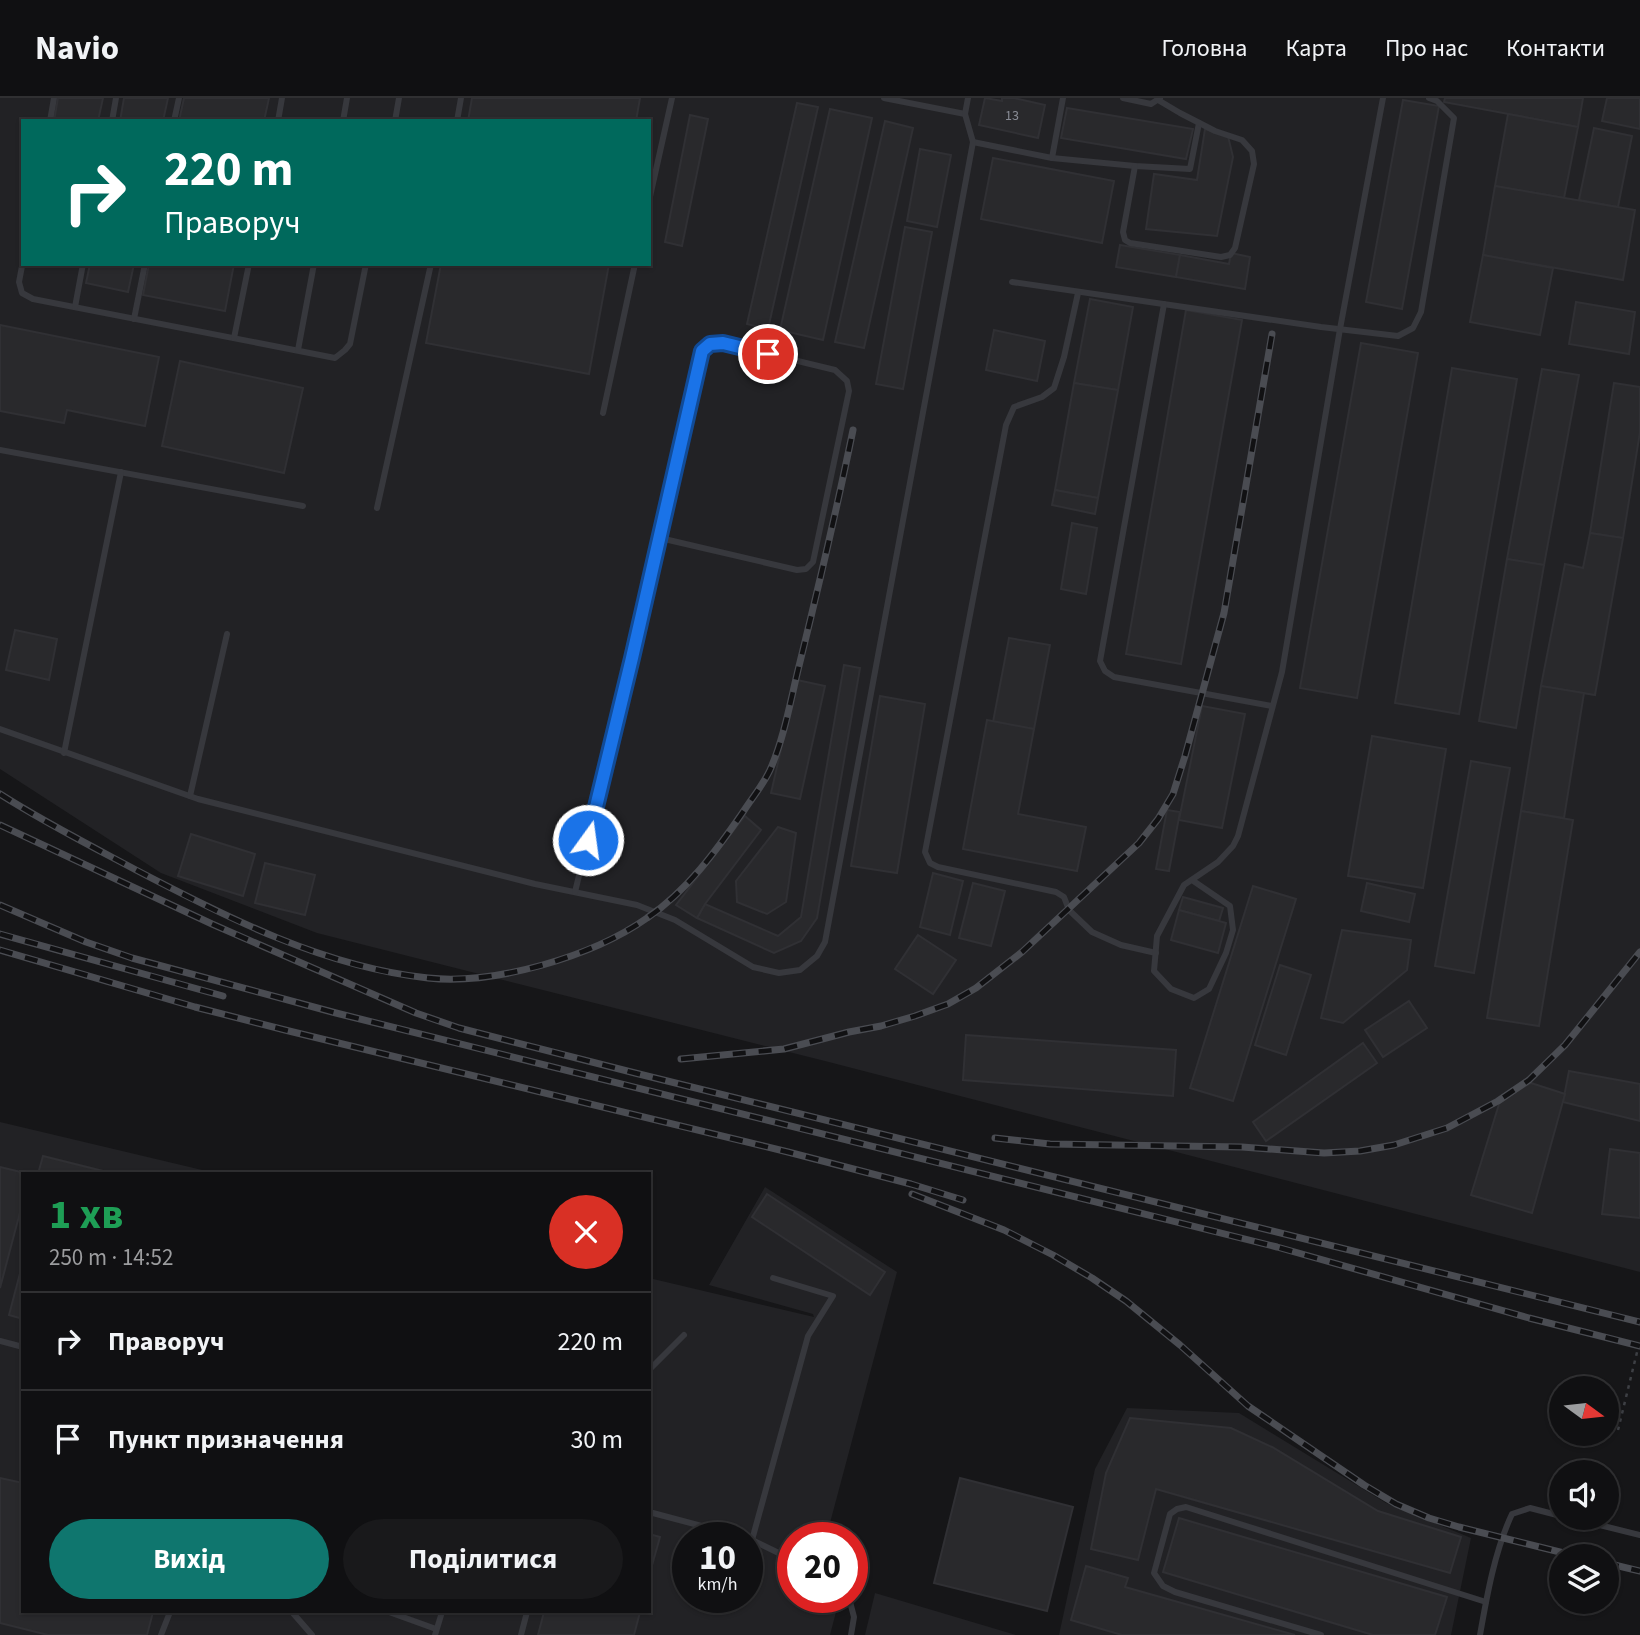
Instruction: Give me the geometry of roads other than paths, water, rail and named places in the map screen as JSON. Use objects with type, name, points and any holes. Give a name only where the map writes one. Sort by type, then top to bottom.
[{"type":"lane","points":[[50,119],[54,98]]},
{"type":"lane","points":[[112,119],[116,98]]},
{"type":"lane","points":[[174,119],[179,98]]},
{"type":"lane","points":[[278,119],[282,98]]},
{"type":"lane","points":[[343,119],[347,98]]},
{"type":"lane","points":[[395,119],[399,98]]},
{"type":"lane","points":[[457,119],[461,98]]},
{"type":"lane","points":[[651,192],[672,98]]},
{"type":"lane","points":[[884,98],[965,114]]},
{"type":"lane","points":[[0,729],[190,796],[495,874],[637,905],[675,920],[753,967],[779,973],[800,970],[817,956],[825,942],[973,142],[965,114],[968,98]]},
{"type":"lane","points":[[1052,158],[1063,98]]},
{"type":"lane","points":[[1123,98],[1151,104],[1159,99],[1215,131],[1242,140],[1252,151],[1254,164],[1236,248],[1230,255],[1222,257],[1125,240],[1123,232],[1135,166]]},
{"type":"lane","points":[[1192,880],[1230,906],[1233,930],[1226,953],[1209,989],[1194,998],[1171,989],[1154,971],[1157,936],[1184,885],[1218,862],[1233,846],[1238,836],[1282,672],[1340,330],[1383,98]]},
{"type":"lane","points":[[1012,282],[1398,336],[1413,328],[1421,312],[1454,118],[1437,101],[1429,98]]},
{"type":"lane","points":[[973,142],[1052,158],[1190,169],[1199,123]]},
{"type":"lane","points":[[22,266],[19,282],[22,293],[33,299],[335,358],[350,344],[366,266]]},
{"type":"lane","points":[[75,307],[83,266]]},
{"type":"lane","points":[[134,319],[145,266]]},
{"type":"lane","points":[[234,338],[248,266]]},
{"type":"lane","points":[[298,350],[314,266]]},
{"type":"lane","points":[[377,508],[431,266]]},
{"type":"lane","points":[[603,412],[635,266]]},
{"type":"lane","points":[[1078,293],[1064,357],[1054,388],[1042,397],[1014,407],[1006,425],[925,852],[930,863],[938,867],[1056,892],[1064,897],[1069,910],[1092,932],[1121,945],[1156,953]]},
{"type":"lane","points":[[1164,304],[1100,661],[1105,671],[1114,677],[1272,706]]},
{"type":"lane","points":[[575,892],[702,351],[710,344],[723,343],[835,370],[847,380],[849,391],[813,562],[806,569],[797,570],[660,538]]},
{"type":"lane","points":[[0,450],[303,506]]},
{"type":"lane","points":[[64,753],[121,472]]},
{"type":"lane","points":[[190,796],[227,634]]},
{"type":"lane","points":[[754,1522],[808,1336],[833,1296],[773,1278]]},
{"type":"lane","points":[[651,1368],[684,1335]]},
{"type":"lane","points":[[0,1342],[21,1347]]},
{"type":"lane","points":[[1321,1635],[1175,1592],[1163,1586],[1154,1573],[1170,1514],[1177,1508],[1186,1507],[1486,1602]]},
{"type":"lane","points":[[1480,1635],[1505,1529],[1513,1514],[1530,1508],[1549,1513]]},
{"type":"lane","points":[[651,1513],[686,1522]]},
{"type":"lane","points":[[1619,1530],[1640,1535]]},
{"type":"lane","points":[[161,1635],[170,1613]]},
{"type":"lane","points":[[293,1613],[312,1635]]},
{"type":"lane","points":[[391,1613],[435,1632],[442,1613]]},
{"type":"lane","points":[[521,1635],[527,1613]]},
{"type":"lane","points":[[851,1635],[853,1613]]},
{"type":"railway","points":[[681,1059],[784,1049],[881,1026],[948,1004],[976,988],[1022,952],[1139,843],[1173,794],[1224,613],[1272,334]]},
{"type":"railway","points":[[0,794],[68,834],[206,906],[278,938],[351,963],[428,978],[482,977],[542,965],[599,945],[647,918],[688,883],[722,841],[770,770],[787,716],[853,430]]},
{"type":"railway","points":[[0,825],[212,924],[416,1013],[459,1028],[1640,1322]]},
{"type":"railway","points":[[0,905],[86,942],[132,958],[336,1013],[1277,1247],[1529,1318],[1640,1346]]},
{"type":"railway","points":[[0,934],[223,996]]},
{"type":"railway","points":[[0,950],[195,1007],[788,1152],[963,1200]]},
{"type":"railway","points":[[995,1138],[1050,1144],[1242,1147],[1324,1153],[1360,1151],[1394,1145],[1447,1128],[1498,1101],[1529,1080],[1565,1045],[1640,952]]},
{"type":"railway","points":[[912,1194],[1004,1230],[1092,1278],[1126,1301],[1180,1345],[1248,1406],[1396,1504],[1459,1527],[1549,1549]]},
{"type":"railway","points":[[1619,1566],[1640,1571]]}]
